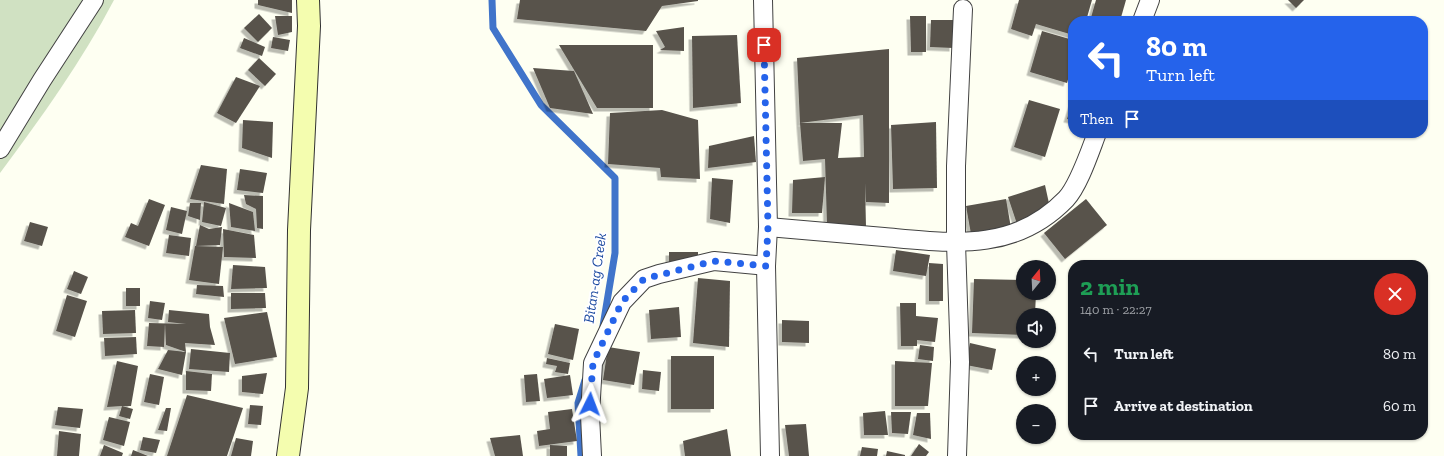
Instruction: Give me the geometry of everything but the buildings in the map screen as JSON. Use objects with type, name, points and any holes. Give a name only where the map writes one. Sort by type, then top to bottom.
[{"type":"main road","points":[[288,456],[297,381],[298,230],[308,0]]},
{"type":"street","points":[[0,149],[42,80],[94,0]]},
{"type":"street","points":[[763,0],[768,227],[766,266],[770,456]]},
{"type":"street","points":[[1144,16],[1150,0]]},
{"type":"street","points":[[957,456],[960,362],[956,244],[956,166],[963,9]]},
{"type":"street","points":[[768,227],[956,244],[998,238],[1031,226],[1051,213],[1068,198],[1082,170],[1095,138]]},
{"type":"street","points":[[592,456],[590,415],[593,363],[622,302],[644,279],[659,274],[714,261],[766,266]]},
{"type":"green space","points":[[0,0],[114,0],[75,67],[0,173]]},
{"type":"waterway","name":"Bitan-ag Creek","points":[[492,0],[493,28],[541,105],[615,178],[615,253],[603,326]]},
{"type":"waterway","name":"Bitan-ag Creek","points":[[581,456],[578,403],[585,380]]},
{"type":"route","points":[[590,404],[593,363],[622,302],[644,279],[714,261],[766,266],[768,227],[764,45]]}]
